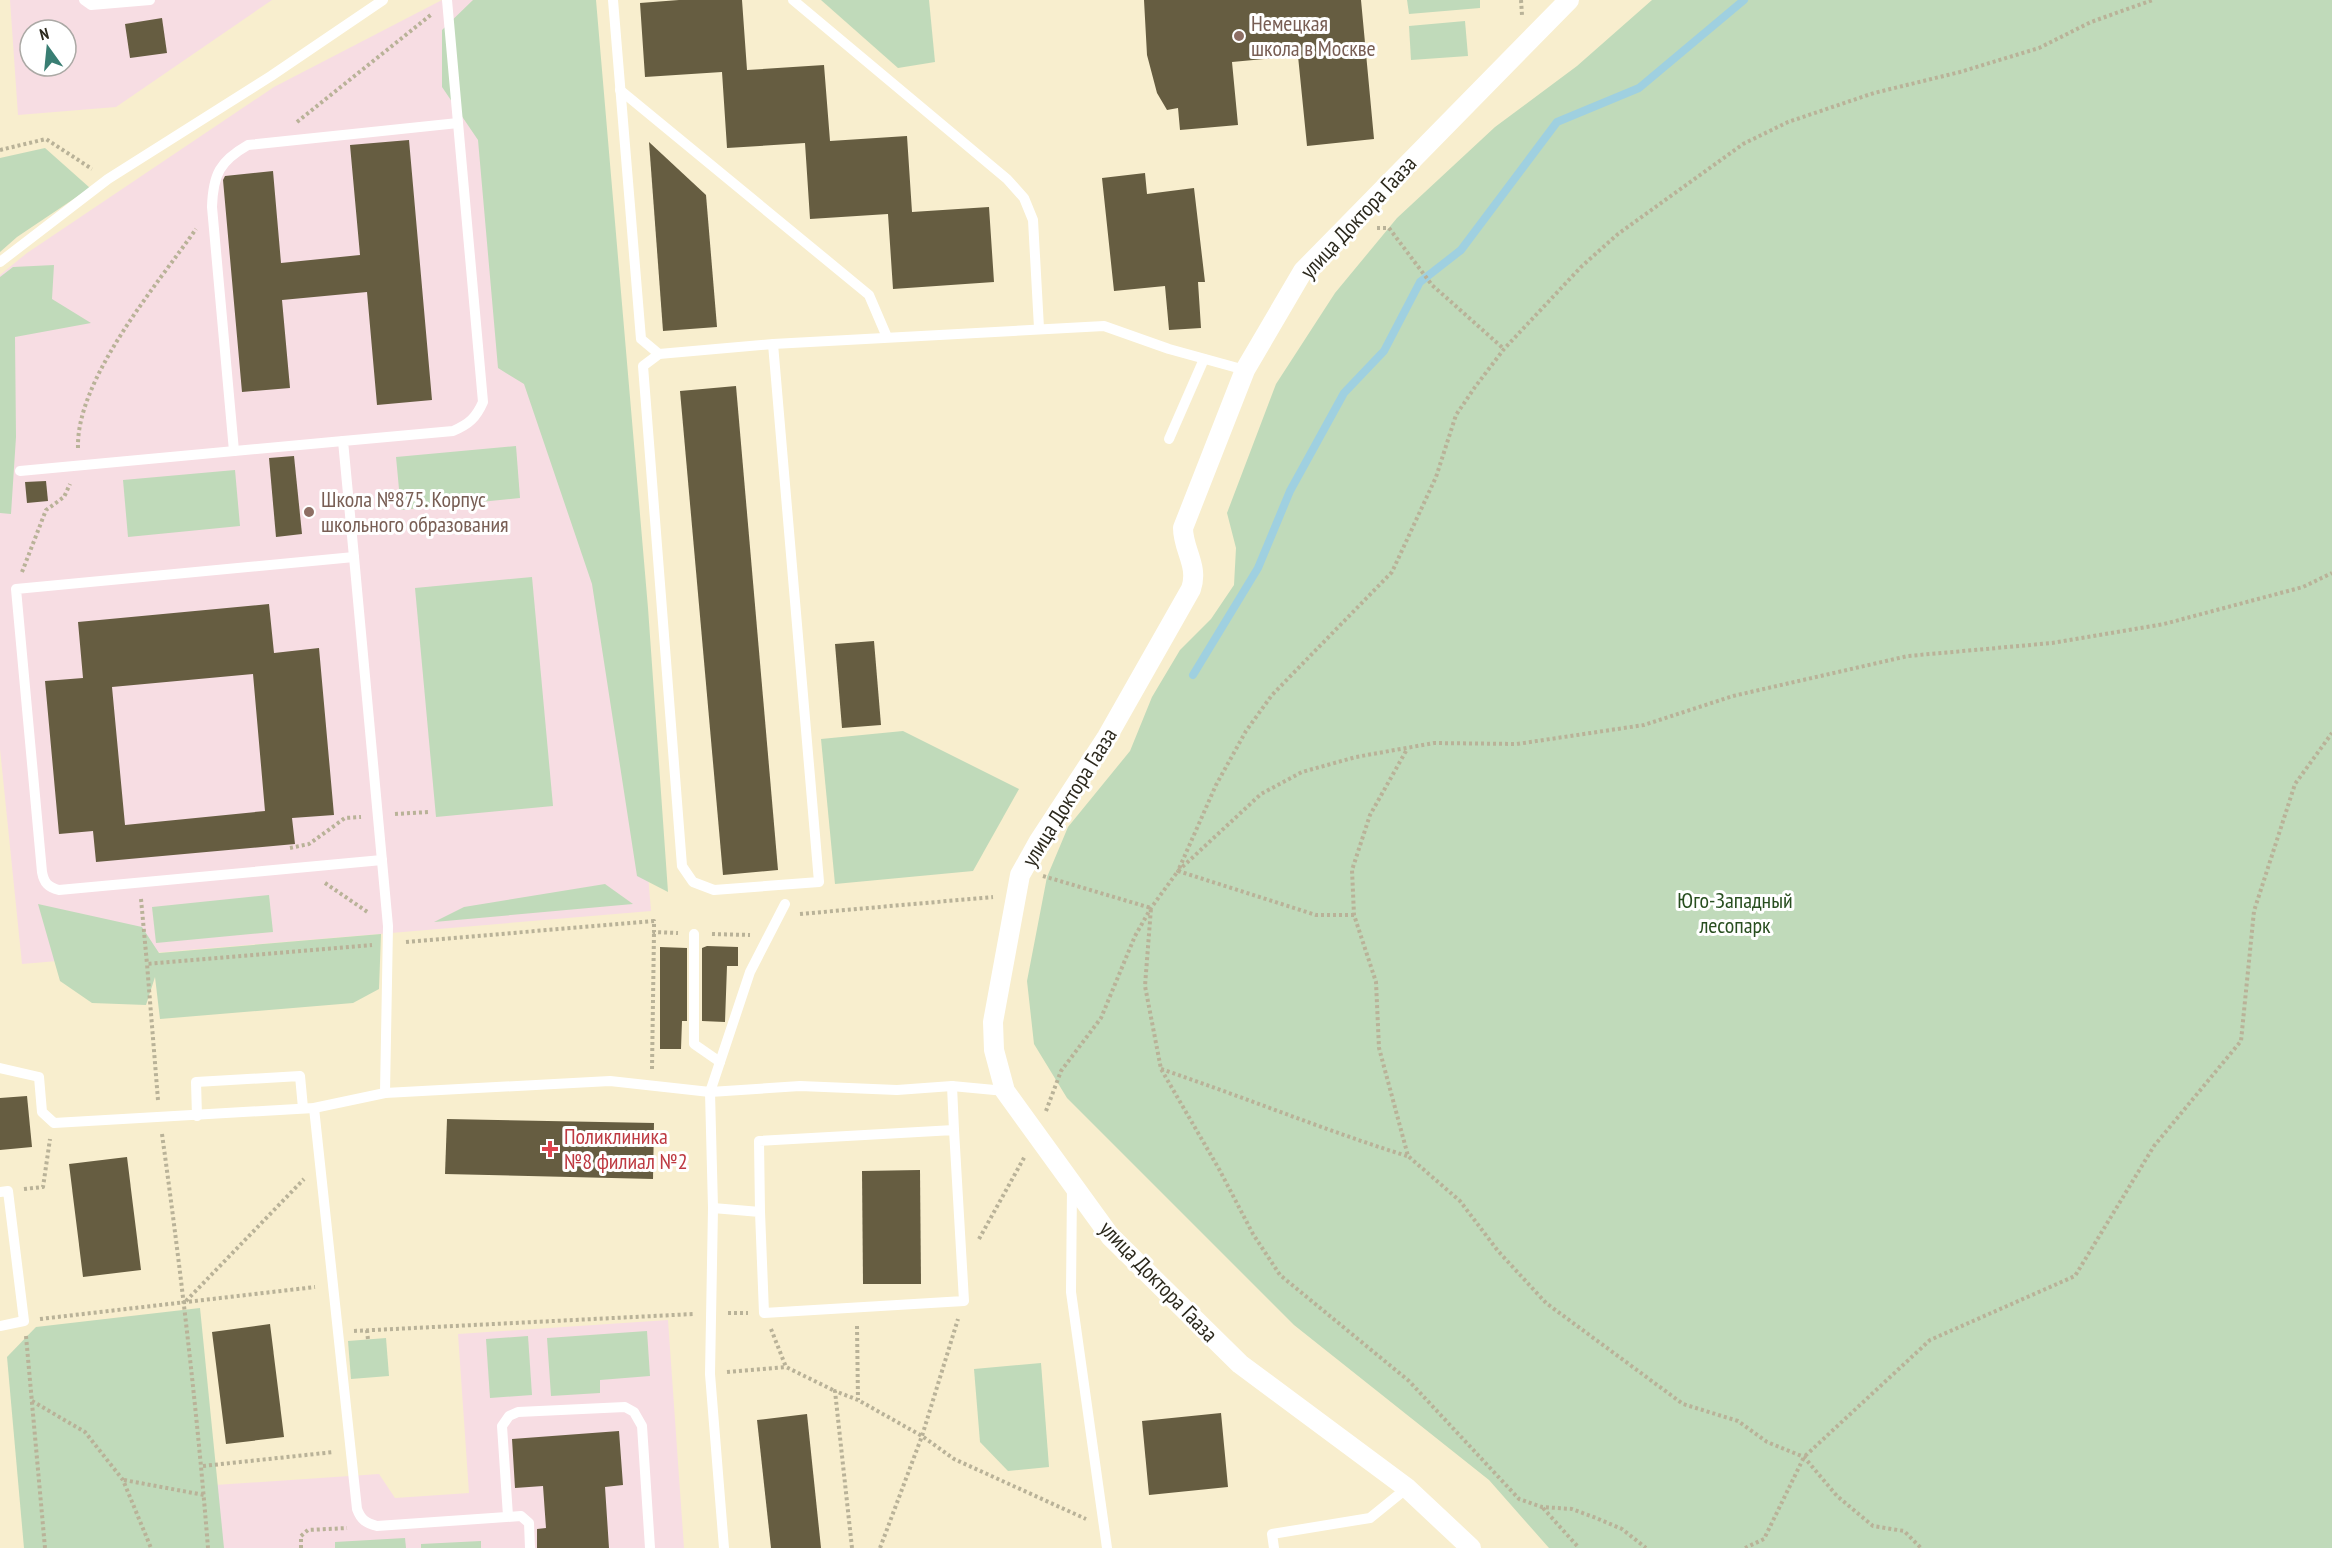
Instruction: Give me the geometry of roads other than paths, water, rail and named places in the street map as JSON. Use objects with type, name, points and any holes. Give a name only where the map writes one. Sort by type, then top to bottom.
[{"type":"street","name":"улица Доктора Гааза","points":[[1462,1544],[1407,1488],[1240,1364],[1110,1236],[1005,1091],[994,1050],[993,1022],[1020,875],[1039,841],[1107,737],[1191,589],[1195,577],[1191,560],[1183,544],[1183,528],[1245,370],[1303,271],[1569,0]]},
{"type":"lane","points":[[84,0],[91,5],[150,0]]},
{"type":"lane","points":[[0,262],[108,179],[270,76],[383,0]]},
{"type":"lane","points":[[613,0],[641,339],[659,354]]},
{"type":"lane","points":[[793,0],[1007,179],[1023,198],[1033,220],[1039,328]]},
{"type":"lane","points":[[20,471],[453,430],[468,424],[478,414],[483,402],[447,1]]},
{"type":"lane","points":[[620,90],[868,295],[887,337]]},
{"type":"lane","points":[[234,451],[212,207],[212,186],[218,172],[230,155],[248,145],[458,123]]},
{"type":"lane","points":[[772,344],[819,882],[784,887],[714,890],[693,882],[682,866],[643,366],[659,354],[772,344],[1104,326],[1245,370]]},
{"type":"lane","points":[[1169,438],[1204,359]]},
{"type":"lane","points":[[343,441],[388,926],[385,1093]]},
{"type":"lane","points":[[354,557],[16,589],[44,881],[50,887],[58,890],[382,860]]},
{"type":"lane","points":[[724,1548],[710,1374],[713,1208],[710,1092],[750,972],[785,904]]},
{"type":"lane","points":[[694,934],[694,1044],[720,1062]]},
{"type":"lane","points":[[0,1068],[39,1077],[42,1112],[54,1122],[197,1116],[309,1108],[385,1093],[610,1081],[710,1092],[801,1086],[897,1090],[952,1086],[1005,1091]]},
{"type":"lane","points":[[197,1116],[196,1082],[300,1076],[320,1162],[353,1450],[357,1509],[366,1523],[377,1526],[521,1516],[527,1519],[530,1548]]},
{"type":"lane","points":[[952,1086],[964,1301],[764,1313],[759,1141],[954,1130]]},
{"type":"lane","points":[[1072,1184],[1071,1292],[1107,1548]]},
{"type":"lane","points":[[0,1326],[24,1321],[4,1191]]},
{"type":"lane","points":[[713,1208],[760,1212]]},
{"type":"lane","points":[[508,1516],[502,1426],[509,1416],[518,1413],[626,1407],[634,1413],[642,1426],[651,1548]]},
{"type":"lane","points":[[1274,1548],[1272,1534],[1370,1518],[1407,1488]]},
{"type":"waterway","points":[[1193,675],[1258,568],[1290,491],[1344,393],[1384,351],[1420,282],[1461,250],[1557,122],[1639,88],[1744,0]]},
{"type":"place","name":"Немецкая школа в Москве","points":[[1239,36]]},
{"type":"place","name":"Школа №875. Корпус школьного образования","points":[[309,512]]},
{"type":"place","name":"Поликлиника №8 филиал №2","points":[[550,1149]]},
{"type":"park label","name":"Юго-Западный лесопарк","points":[[1735,912]]}]
